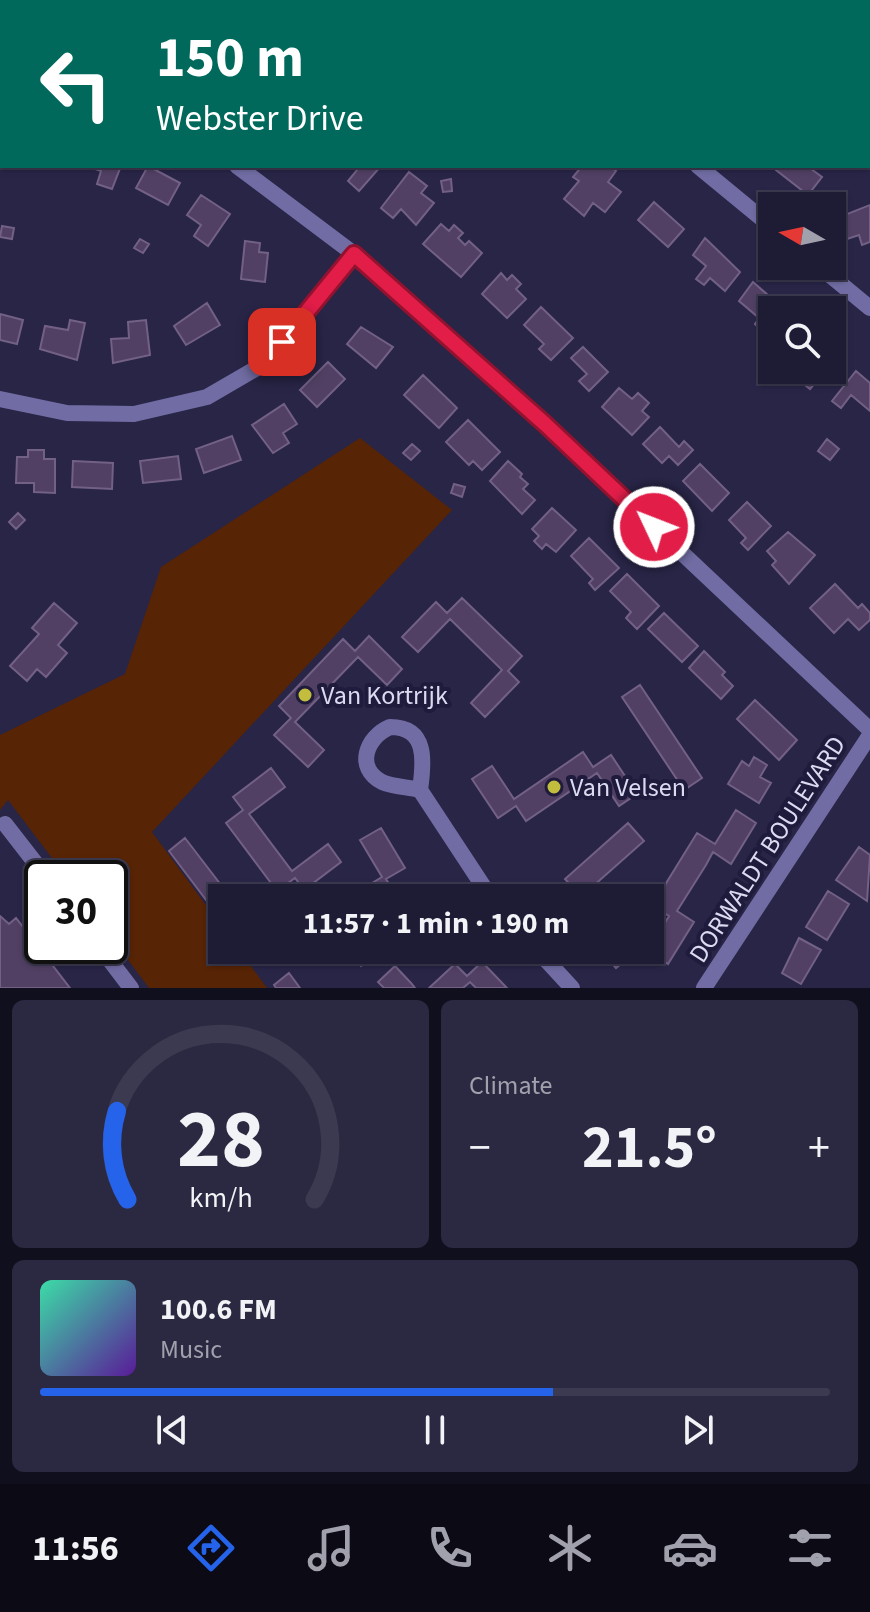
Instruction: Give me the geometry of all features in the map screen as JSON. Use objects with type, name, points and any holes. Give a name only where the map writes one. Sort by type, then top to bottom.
[{"type":"street","points":[[240,168],[354,254],[545,424],[870,733]]},
{"type":"street","points":[[700,168],[758,215]]},
{"type":"street","points":[[0,399],[67,413],[134,414],[207,397],[262,365],[354,254]]},
{"type":"street","points":[[836,280],[870,308]]},
{"type":"street","name":"DORWALDT BOULEVARD","points":[[704,988],[870,733]]},
{"type":"street","points":[[420,790],[482,884]]},
{"type":"street","points":[[5,824],[33,860]]},
{"type":"street","points":[[113,964],[131,988]]},
{"type":"street","points":[[550,964],[572,988]]},
{"type":"shaded area","points":[[360,438],[452,510],[152,832],[208,908],[208,964],[249,964],[267,988],[149,988],[128,960],[128,860],[53,860],[8,800],[0,810],[0,735],[125,674],[161,567]]},
{"type":"building","points":[[93,168],[120,168],[112,189],[97,184],[101,171]]},
{"type":"building","points":[[147,168],[180,183],[168,205],[136,188]]},
{"type":"building","points":[[379,168],[359,191],[348,181],[358,169]]},
{"type":"building","points":[[580,168],[612,168],[616,171],[608,182],[621,192],[605,212],[593,203],[584,216],[564,199],[579,181],[573,177]]},
{"type":"building","points":[[778,168],[810,168],[822,177],[810,192],[804,192],[776,170]]},
{"type":"building","points":[[409,172],[427,186],[421,193],[434,203],[416,225],[401,209],[393,218],[381,208]]},
{"type":"building","points":[[451,179],[452,191],[443,192],[441,181]]},
{"type":"building","points":[[201,195],[230,214],[208,246],[194,236],[201,225],[187,215]]},
{"type":"building","points":[[654,202],[684,229],[668,247],[638,220]]},
{"type":"building","points":[[870,205],[870,242],[862,245],[859,235],[846,239],[846,214]]},
{"type":"building","points":[[441,224],[449,231],[454,225],[463,233],[458,238],[465,245],[469,241],[482,253],[461,277],[423,244]]},
{"type":"building","points":[[2,226],[14,228],[12,239],[0,237]]},
{"type":"building","points":[[705,238],[740,272],[725,291],[710,278],[704,285],[696,279],[706,266],[693,255]]},
{"type":"building","points":[[140,239],[149,244],[143,253],[134,248]]},
{"type":"building","points":[[245,241],[260,243],[259,252],[268,253],[265,282],[241,279]]},
{"type":"building","points":[[501,273],[507,280],[512,275],[521,284],[516,289],[526,299],[507,318],[482,294]]},
{"type":"building","points":[[753,282],[769,296],[758,296],[758,317],[739,301]]},
{"type":"building","points":[[207,303],[220,325],[186,345],[174,326]]},
{"type":"building","points":[[541,307],[573,338],[551,360],[539,349],[544,344],[524,325]]},
{"type":"building","points":[[0,314],[23,320],[17,344],[0,340]]},
{"type":"building","points":[[70,320],[85,323],[77,360],[40,349],[45,326],[68,330]]},
{"type":"building","points":[[146,320],[150,355],[113,363],[111,339],[129,338],[128,322]]},
{"type":"building","points":[[361,327],[393,347],[376,368],[347,344]]},
{"type":"building","points":[[583,347],[608,372],[589,391],[579,381],[587,374],[571,358]]},
{"type":"building","points":[[328,362],[345,379],[317,407],[300,390]]},
{"type":"building","points":[[856,371],[870,383],[870,411],[851,395],[841,408],[832,401]]},
{"type":"building","points":[[423,375],[457,408],[439,428],[404,395]]},
{"type":"building","points":[[619,388],[632,399],[638,393],[649,403],[642,411],[649,417],[632,435],[602,407]]},
{"type":"building","points":[[284,404],[297,424],[283,433],[289,443],[273,453],[252,425]]},
{"type":"building","points":[[468,420],[500,452],[482,470],[473,461],[469,465],[446,442]]},
{"type":"building","points":[[660,427],[679,447],[684,441],[693,450],[678,465],[669,456],[662,463],[643,444]]},
{"type":"building","points":[[232,436],[241,460],[204,473],[196,449]]},
{"type":"building","points":[[827,439],[839,449],[830,460],[818,451]]},
{"type":"building","points":[[412,444],[420,451],[411,460],[403,453]]},
{"type":"building","points":[[28,450],[44,450],[44,459],[55,459],[55,493],[34,492],[34,483],[16,483],[17,457],[28,457]]},
{"type":"building","points":[[178,456],[181,479],[143,483],[140,461]]},
{"type":"building","points":[[73,461],[113,463],[112,489],[72,487]]},
{"type":"building","points":[[508,461],[522,474],[520,477],[528,484],[523,489],[535,500],[522,514],[490,481]]},
{"type":"building","points":[[700,464],[729,493],[712,511],[683,481]]},
{"type":"building","points":[[454,484],[465,487],[462,497],[451,493]]},
{"type":"building","points":[[747,502],[771,526],[748,550],[741,543],[746,538],[729,520]]},
{"type":"building","points":[[552,508],[576,530],[556,552],[546,544],[542,549],[534,541],[539,536],[532,529]]},
{"type":"building","points":[[18,513],[25,520],[16,529],[9,522]]},
{"type":"building","points":[[788,532],[815,555],[789,584],[772,565],[776,561],[767,551]]},
{"type":"building","points":[[589,538],[619,568],[595,590],[589,583],[593,579],[571,556]]},
{"type":"building","points":[[627,574],[659,606],[637,629],[626,618],[631,612],[610,591]]},
{"type":"building","points":[[835,584],[858,608],[862,604],[870,613],[870,620],[859,630],[848,619],[834,633],[810,608]]},
{"type":"building","points":[[462,598],[522,656],[508,671],[519,682],[485,717],[471,703],[502,670],[450,619],[418,652],[402,637],[436,602],[447,613]]},
{"type":"building","points":[[54,603],[77,623],[58,645],[67,653],[46,677],[37,669],[27,681],[10,666],[39,634],[32,628]]},
{"type":"building","points":[[664,613],[698,646],[682,662],[648,629]]},
{"type":"building","name":"Van Kortrijk","points":[[369,636],[402,669],[387,685],[358,657],[295,722],[324,750],[308,767],[274,735],[291,718],[279,706],[343,639],[355,651]]},
{"type":"building","points":[[704,651],[725,672],[722,675],[733,686],[721,699],[689,668]]},
{"type":"building","points":[[640,685],[702,778],[684,790],[622,697]]},
{"type":"building","points":[[755,700],[797,740],[779,760],[737,719]]},
{"type":"building","name":"Van Velsen","points":[[583,752],[593,767],[611,755],[637,794],[619,806],[597,773],[526,821],[516,806],[498,818],[472,779],[492,766],[514,799]]},
{"type":"building","points":[[754,757],[767,765],[760,777],[771,783],[759,803],[728,784],[742,761],[749,766]]},
{"type":"building","points":[[271,768],[285,787],[249,814],[292,871],[328,844],[341,862],[312,884],[300,884],[295,878],[287,884],[272,884],[226,823],[243,810],[233,797]]},
{"type":"building","points":[[736,810],[756,823],[731,864],[713,852],[677,911],[694,922],[668,964],[664,961],[664,924],[669,916],[664,913],[664,887],[697,833],[715,844]]},
{"type":"building","points":[[628,823],[644,841],[595,884],[570,884],[565,879]]},
{"type":"building","points":[[381,828],[405,868],[386,879],[389,884],[370,884],[382,877],[360,840]]},
{"type":"building","points":[[185,838],[220,884],[208,884],[208,903],[169,851]]},
{"type":"building","points":[[859,847],[870,855],[867,901],[836,880]]},
{"type":"building","points":[[828,891],[849,904],[827,940],[806,927]]},
{"type":"building","points":[[0,916],[9,924],[16,918],[24,928],[24,964],[51,964],[70,988],[0,988]]},
{"type":"building","points":[[799,938],[821,950],[801,984],[782,973]]},
{"type":"building","points":[[455,964],[467,976],[484,964],[507,988],[476,988],[470,982],[463,988],[429,988]]},
{"type":"building","points":[[395,966],[415,988],[384,988],[378,982]]},
{"type":"building","points":[[289,973],[300,988],[276,988],[274,985]]},
{"type":"place","name":"Van Kortrijk","points":[[305,695]]},
{"type":"place","name":"Van Velsen","points":[[554,787]]},
{"type":"route","points":[[282,342],[354,254],[545,424],[654,527]]}]
